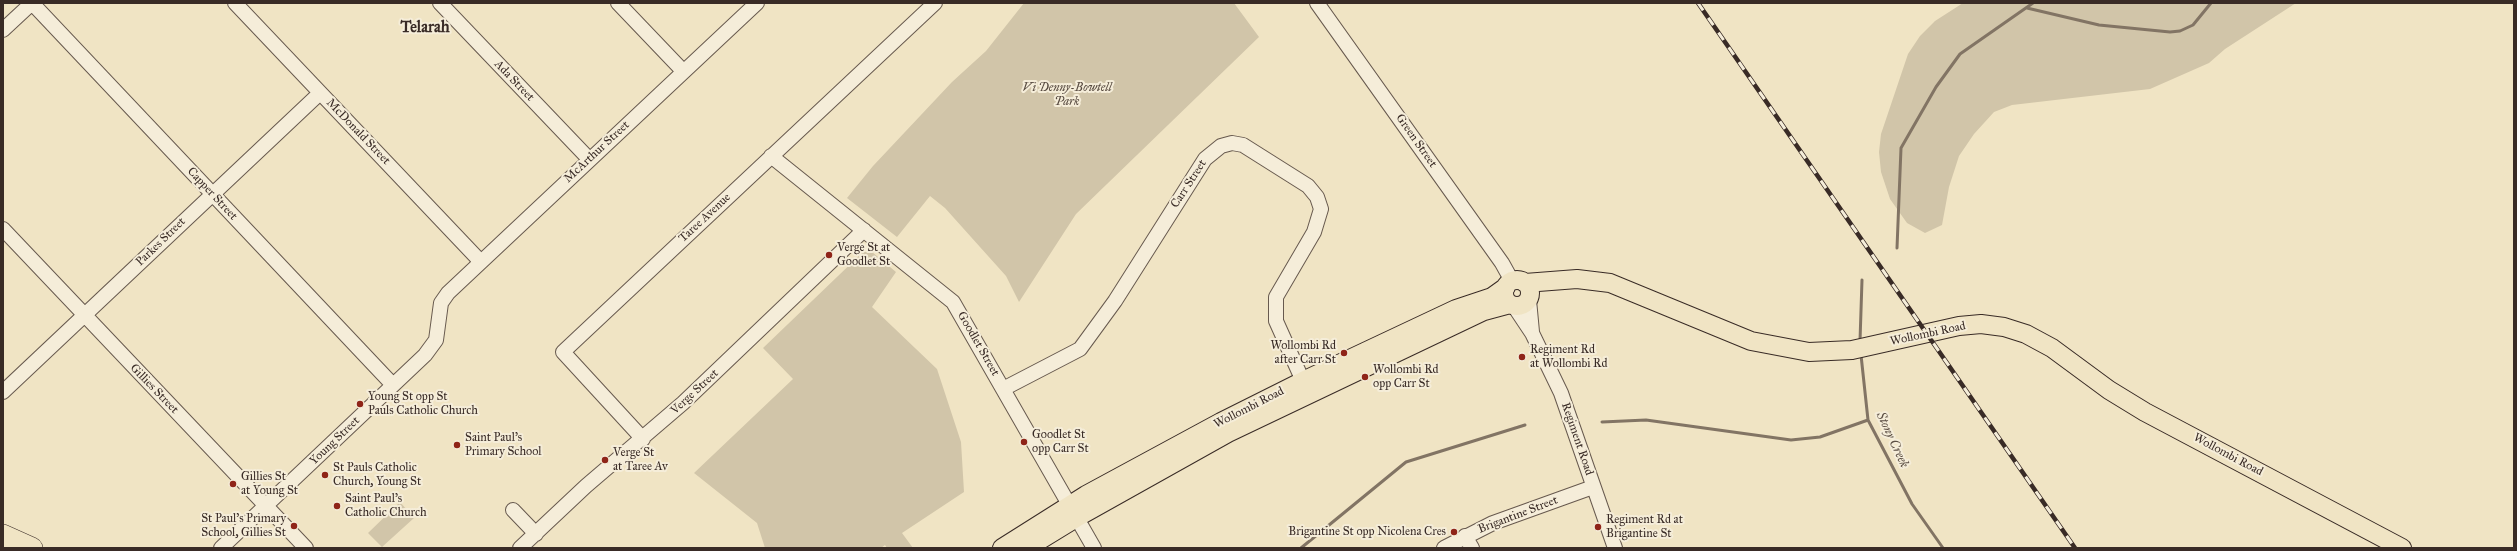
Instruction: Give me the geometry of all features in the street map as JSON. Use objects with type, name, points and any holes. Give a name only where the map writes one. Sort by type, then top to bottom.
[{"type":"highway","points":[[3,535],[32,548]]},
{"type":"main road","name":"Wollombi Road","points":[[1002,548],[1072,512],[1221,422],[1484,311],[1518,294],[1553,281],[1577,279],[1610,284],[1752,341],[1809,352],[1852,350],[1936,330],[1974,325],[2004,327],[2026,334],[2052,348],[2109,390],[2145,412],[2402,548]]},
{"type":"main road","name":"Wollombi Road","points":[[1027,548],[1072,512]]},
{"type":"street","points":[[3,30],[32,3]]},
{"type":"street","name":"Capper Street","points":[[32,3],[393,385]]},
{"type":"street","name":"McDonald Street","points":[[235,3],[480,262]]},
{"type":"street","name":"Ada Street","points":[[440,3],[589,159]]},
{"type":"street","points":[[618,3],[683,71]]},
{"type":"street","name":"McArthur Street","points":[[441,303],[480,262],[756,3]]},
{"type":"street","name":"Taree Avenue","points":[[644,439],[563,352],[935,3]]},
{"type":"street","name":"Green Street","points":[[1317,3],[1502,263],[1518,294]]},
{"type":"street","name":"Parkes Street","points":[[3,392],[320,93]]},
{"type":"street","name":"Carr Street","points":[[1003,389],[1080,349],[1115,301],[1205,159],[1221,146],[1232,144],[1243,145],[1308,186],[1317,197],[1321,209],[1314,232],[1276,297],[1276,320],[1306,387]]},
{"type":"street","name":"Goodlet Street","points":[[771,156],[953,302],[1094,548]]},
{"type":"street","name":"Gillies Street","points":[[3,229],[306,548]]},
{"type":"street","name":"Verge Street","points":[[520,548],[586,486],[644,439],[864,230]]},
{"type":"street","name":"Regiment Road","points":[[1518,294],[1532,332],[1560,393],[1615,548]]},
{"type":"street","name":"Young Street","points":[[221,548],[425,355],[436,340],[441,303]]},
{"type":"street","name":"Brigantine Street","points":[[1444,548],[1469,542],[1593,487]]},
{"type":"street","points":[[513,510],[536,534]]},
{"type":"green space","name":"Vi Denny-Bowtell Park","points":[[1024,3],[1234,3],[1259,37],[1076,214],[1019,302],[1006,276],[945,208],[930,196],[897,237],[847,198],[873,166],[952,82],[986,51]]},
{"type":"green space","points":[[1963,3],[2296,3],[2225,49],[2209,63],[2150,89],[2012,105],[1994,112],[1974,134],[1959,156],[1949,187],[1942,225],[1925,233],[1907,223],[1890,199],[1881,172],[1879,152],[1881,134],[1908,54],[1920,36],[1935,21]]},
{"type":"green space","points":[[863,252],[872,252],[896,272],[872,307],[937,369],[961,442],[964,492],[902,533],[913,548],[887,548],[885,545],[881,548],[765,548],[757,523],[694,473],[793,379],[763,348]]},
{"type":"green space","points":[[400,502],[414,518],[382,547],[368,533]]},
{"type":"waterway","points":[[1897,248],[1901,148],[1936,87],[1960,54],[2033,3]]},
{"type":"waterway","points":[[2027,8],[2099,25],[2170,32],[2180,31],[2193,25],[2211,3]]},
{"type":"waterway","name":"Stony Creek","points":[[1860,341],[1862,280]]},
{"type":"waterway","name":"Stony Creek","points":[[1861,355],[1868,420],[1912,504],[1943,548]]},
{"type":"waterway","points":[[1602,422],[1646,420],[1791,440],[1820,437],[1868,420]]},
{"type":"waterway","points":[[1301,548],[1406,462],[1525,425]]},
{"type":"railway","points":[[1698,3],[2075,548]]},
{"type":"place","name":"Verge St at Goodlet St","points":[[829,255]]},
{"type":"place","name":"Wollombi Rd after Carr St","points":[[1344,353]]},
{"type":"place","name":"Regiment Rd at Wollombi Rd","points":[[1522,357]]},
{"type":"place","name":"Wollombi Rd opp Carr St","points":[[1365,377]]},
{"type":"place","name":"Young St opp St Pauls Catholic Church","points":[[360,404]]},
{"type":"place","name":"Goodlet St opp Carr St","points":[[1024,442]]},
{"type":"place","name":"Saint Paul's Primary School","points":[[457,445]]},
{"type":"place","name":"Verge St at Taree Av","points":[[605,460]]},
{"type":"place","name":"St Pauls Catholic Church, Young St","points":[[325,475]]},
{"type":"place","name":"Gillies St at Young St","points":[[233,484]]},
{"type":"place","name":"Saint Paul's Catholic Church","points":[[337,506]]},
{"type":"place","name":"St Paul's Primary School, Gillies St","points":[[294,526]]},
{"type":"place","name":"Regiment Rd at Brigantine St","points":[[1598,527]]},
{"type":"place","name":"Brigantine St opp Nicolena Cres","points":[[1454,532]]},
{"type":"district","name":"Telarah","points":[[425,28]]}]
